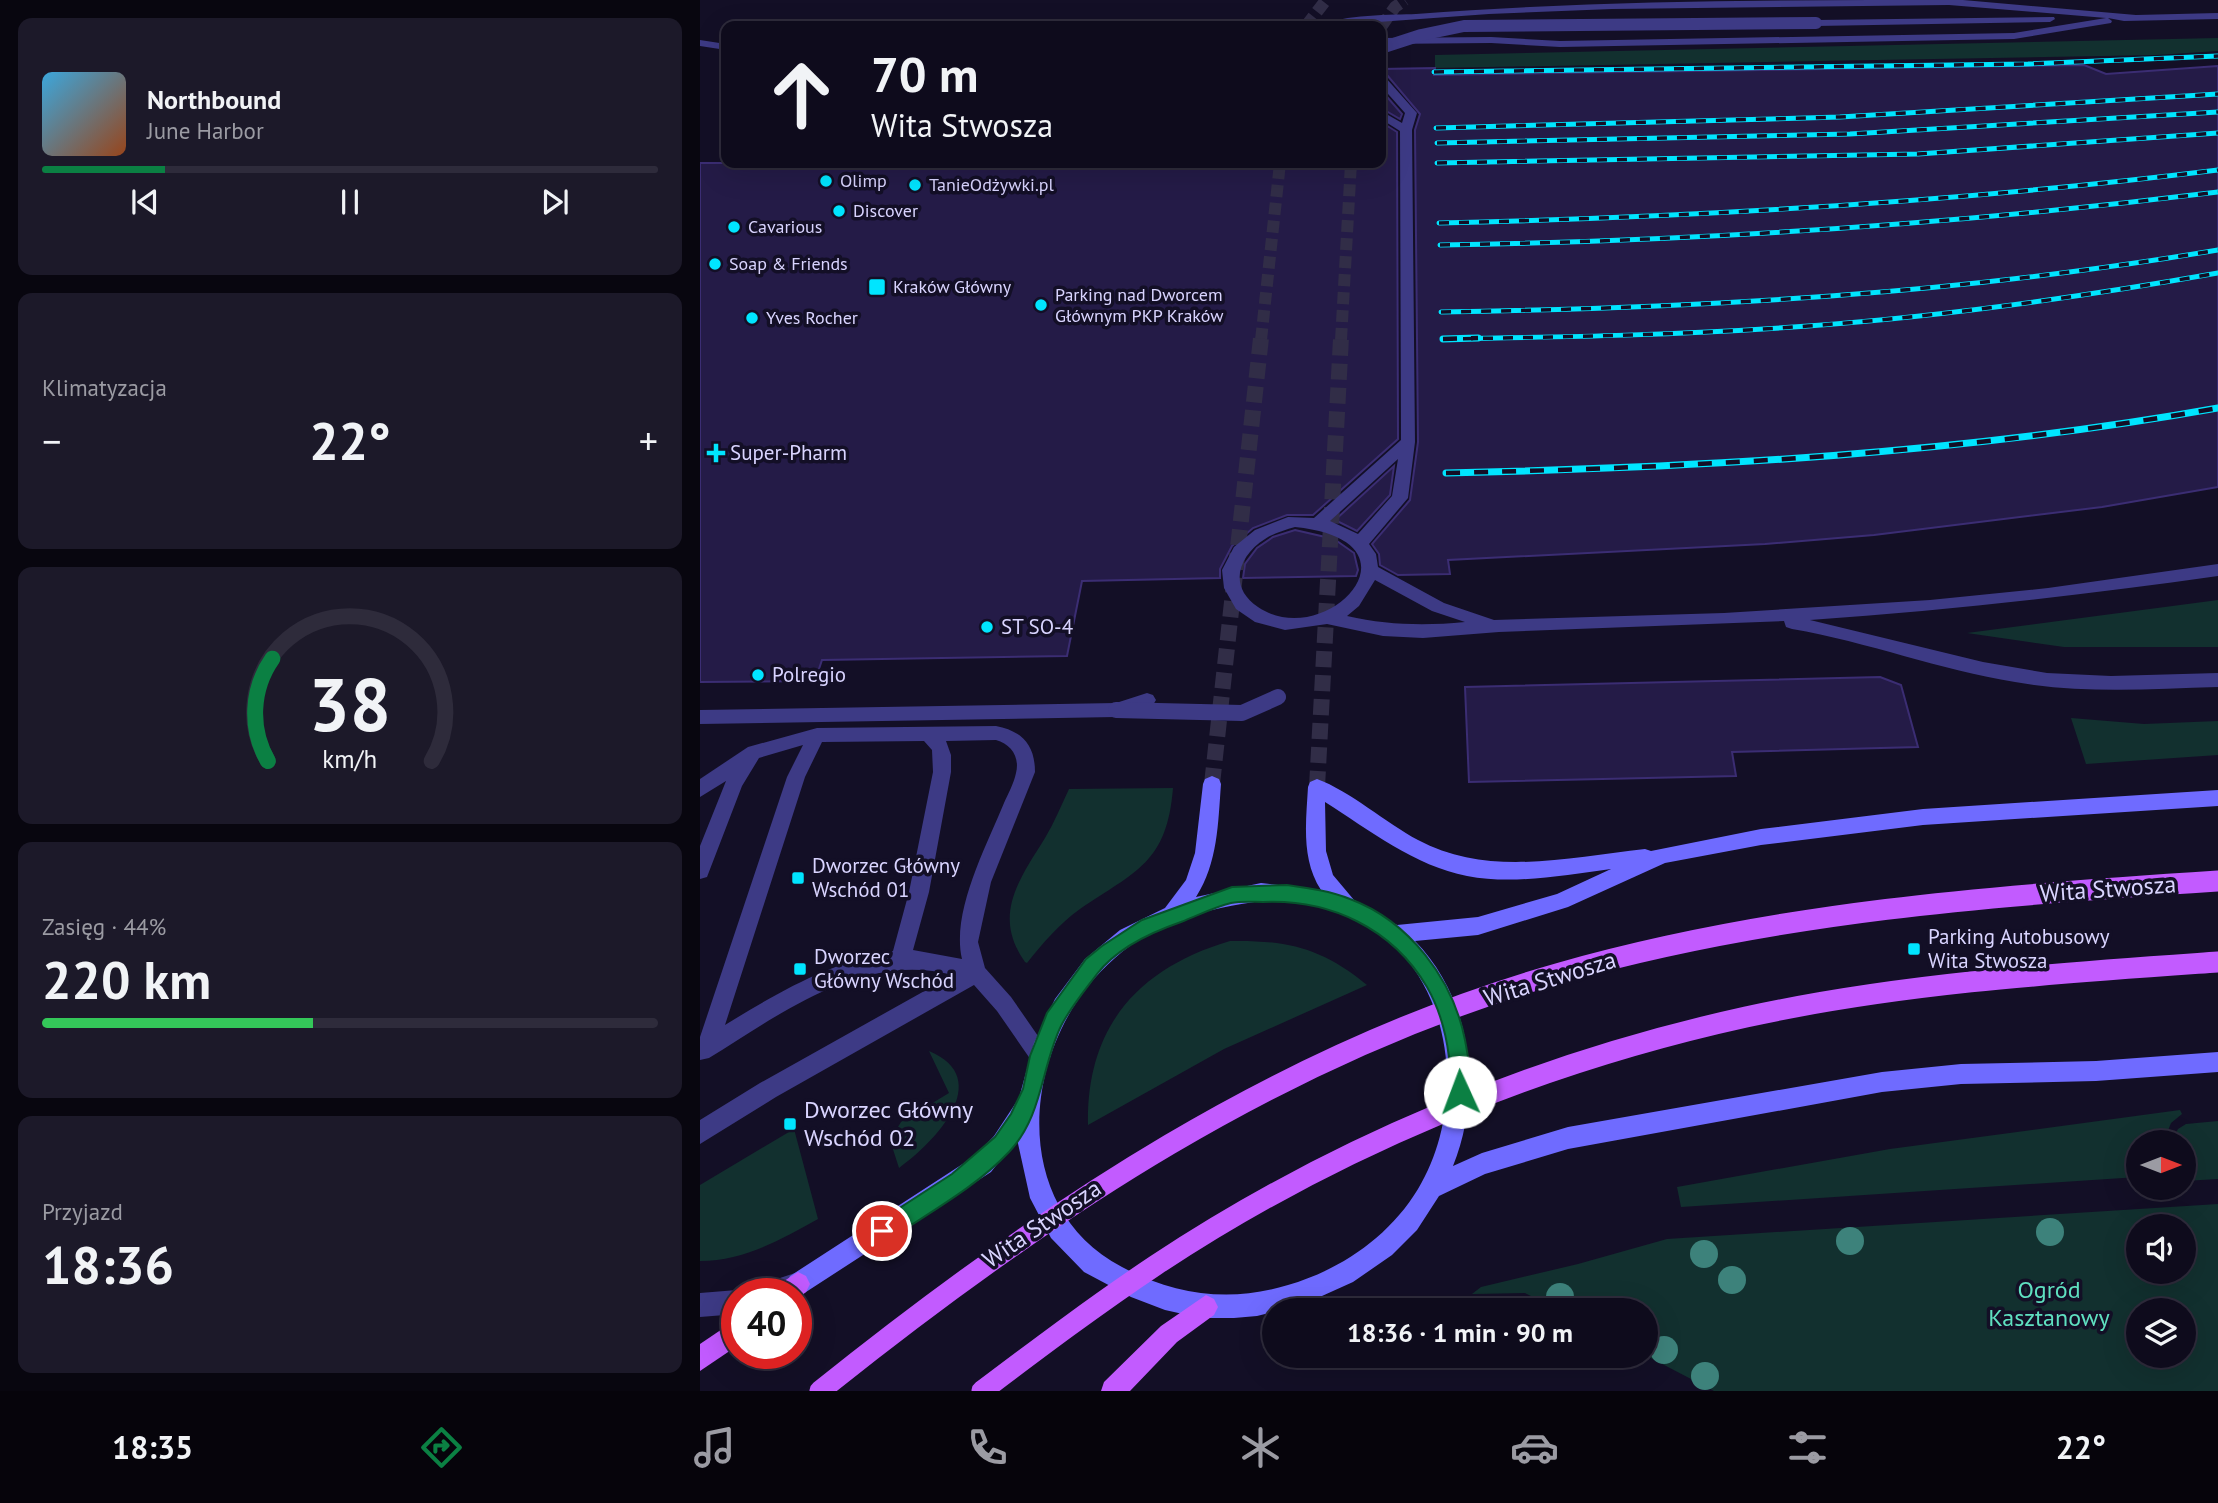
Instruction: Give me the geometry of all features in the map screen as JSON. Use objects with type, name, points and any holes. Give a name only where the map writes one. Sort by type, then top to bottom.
[{"type":"main road","name":"Wita Stwosza","points":[[820,1391],[955,1284],[1024,1234],[1125,1168],[1196,1126],[1320,1064],[1460,1006],[1602,962],[1741,931],[1982,898],[2218,881]]},
{"type":"main road","points":[[982,1391],[1094,1307],[1231,1218],[1304,1175],[1447,1109],[1560,1066],[1692,1029],[1830,1002],[1997,980],[2218,962]]},
{"type":"main road","points":[[1113,1391],[1169,1334],[1206,1307]]},
{"type":"main road","points":[[700,1359],[721,1343]]},
{"type":"street","points":[[1167,918],[1190,894],[1202,871],[1212,784]]},
{"type":"street","points":[[1347,906],[1287,893],[1261,892],[1232,895],[1167,918],[1128,937],[1092,965],[1054,1019],[1040,1056],[1033,1090],[1028,1126],[1028,1157],[1037,1192],[1055,1225],[1081,1256],[1115,1281],[1163,1298],[1206,1307],[1242,1306],[1281,1300],[1315,1289],[1354,1268],[1385,1245],[1430,1189],[1446,1156],[1460,1092],[1459,1059],[1453,1028],[1438,990],[1414,954],[1395,934],[1347,906],[1327,884],[1316,858],[1314,841],[1317,787],[1425,853],[1466,868],[1525,869],[1662,855],[1761,837],[1923,817],[2218,798]]},
{"type":"street","points":[[1395,934],[1479,926],[1561,901],[1662,855]]},
{"type":"street","points":[[1430,1189],[1482,1164],[1567,1138],[1882,1082],[1961,1074],[2096,1071],[2218,1062]]},
{"type":"street","points":[[809,1278],[982,1164],[1003,1144],[1033,1090]]},
{"type":"lane","points":[[1598,0],[1612,6]]},
{"type":"lane","points":[[1364,21],[1489,11],[1612,6],[1947,1],[2133,17]]},
{"type":"lane","points":[[1612,6],[1591,18],[1593,31],[1620,43]]},
{"type":"lane","points":[[1386,30],[1464,26],[2133,17],[2197,13],[2218,16]]},
{"type":"lane","points":[[1386,41],[1491,40],[1560,44],[2014,36],[2133,17]]},
{"type":"lane","points":[[1386,46],[1421,35],[1464,26]]},
{"type":"lane","points":[[700,43],[721,46]]},
{"type":"lane","points":[[1360,543],[1400,498],[1408,442],[1406,130],[1411,113],[1386,85]]},
{"type":"lane","points":[[1386,117],[1406,130]]},
{"type":"lane","points":[[1319,522],[1408,442]]},
{"type":"lane","points":[[1294,521],[1319,522],[1343,529],[1360,543],[1368,556],[1370,570],[1364,589],[1350,606],[1328,618],[1304,623],[1280,622],[1259,616],[1242,605],[1232,591],[1229,573],[1235,555],[1250,539],[1270,527],[1294,521]]},
{"type":"lane","points":[[1370,570],[1438,607],[1499,626]]},
{"type":"lane","points":[[1328,618],[1383,630],[1423,632],[1499,626],[1724,619],[1930,606],[2048,594],[2218,570]]},
{"type":"lane","points":[[1792,623],[1911,648],[1995,671],[2047,680],[2122,683],[2218,680]]},
{"type":"lane","points":[[1430,630],[1458,629]]},
{"type":"lane","points":[[700,718],[1116,710],[1241,713],[1278,697]]},
{"type":"lane","points":[[1116,710],[1147,700]]},
{"type":"lane","points":[[901,959],[919,892],[942,772],[943,756],[939,745],[928,734]]},
{"type":"lane","points":[[700,789],[754,752],[785,741],[817,735],[1003,734],[1019,743],[1025,753],[1026,772],[988,863],[969,929],[970,954],[976,973],[1004,1004],[1040,1056]]},
{"type":"lane","points":[[703,1050],[796,777],[817,735]]},
{"type":"lane","points":[[700,871],[734,783],[754,752]]},
{"type":"lane","points":[[703,1050],[816,986],[876,964],[901,959],[935,961],[976,973]]},
{"type":"lane","points":[[700,1133],[768,1090],[976,973]]},
{"type":"lane","points":[[700,1305],[721,1303]]},
{"type":"green space","points":[[2218,38],[2218,51],[2157,55],[1435,68],[1435,55]]},
{"type":"green space","points":[[2218,600],[2218,647],[2064,647],[1967,633]]},
{"type":"green space","points":[[2071,718],[2144,724],[2218,721],[2218,755],[2086,764]]},
{"type":"green space","points":[[1173,788],[1164,833],[1145,862],[1072,915],[1027,963],[1025,962],[1015,945],[1011,929],[1013,898],[1026,868],[1048,832],[1069,789]]},
{"type":"green space","points":[[1230,941],[1269,942],[1303,949],[1335,962],[1367,985],[1224,1049],[1088,1125],[1090,1090],[1096,1059],[1108,1031],[1124,1006],[1144,985],[1169,967]]},
{"type":"green space","points":[[929,1051],[948,1063],[958,1078],[958,1094],[942,1127],[899,1168],[890,1140],[901,1122],[949,1093]]},
{"type":"green space","points":[[2180,1110],[2182,1114],[2171,1123],[2168,1130],[2126,1130],[2126,1178],[1681,1207],[1677,1187],[1890,1149]]},
{"type":"green space","points":[[2218,1121],[2218,1179],[2196,1180],[2196,1130],[2178,1130],[2186,1124]]},
{"type":"green space","points":[[794,1129],[818,1219],[776,1242],[747,1253],[700,1261],[700,1185]]},
{"type":"green space","name":"Ogród Kasztanowy","points":[[2218,1204],[2218,1391],[1714,1391],[1658,1362],[1658,1298],[1535,1298],[1525,1293],[1472,1294],[1481,1287],[1667,1239]]},
{"type":"building","points":[[2084,65],[2106,74],[2218,66],[2218,487],[2102,507],[1874,535],[1765,544],[1448,560],[1450,574],[1398,575],[1380,565],[1379,554],[1372,544],[1410,500],[1418,442],[1415,130],[1420,114],[1386,75],[1386,69],[1435,68],[1434,75]]},
{"type":"building","points":[[1386,96],[1402,114],[1400,119],[1386,111]]},
{"type":"building","name":"Parking nad Dworcem Głównym PKP Kraków","points":[[1386,125],[1397,132],[1398,439],[1313,515],[1287,515],[1253,528],[1232,546],[1220,569],[1220,578],[1082,581],[1067,656],[822,660],[815,681],[700,682],[700,163],[721,163],[721,168],[1386,168]]},
{"type":"building","points":[[1394,466],[1390,495],[1357,531],[1335,520]]},
{"type":"building","points":[[1295,530],[1334,539],[1354,553],[1358,570],[1356,576],[1243,578],[1245,564],[1257,548],[1273,537]]},
{"type":"building","points":[[1880,677],[1901,685],[1918,747],[1732,752],[1736,776],[1469,782],[1465,687]]},
{"type":"tunnel","points":[[1310,21],[1326,0]]},
{"type":"tunnel","points":[[1385,21],[1395,7],[1405,0]]},
{"type":"tunnel","points":[[1261,340],[1279,168]]},
{"type":"tunnel","points":[[1341,340],[1351,168]]},
{"type":"tunnel","points":[[1212,784],[1261,338]]},
{"type":"tunnel","points":[[1317,787],[1341,338]]},
{"type":"railway","points":[[1434,72],[2028,64],[2218,56]]},
{"type":"railway","points":[[1436,128],[1840,117],[2218,94]]},
{"type":"railway","points":[[1437,143],[1850,134],[2218,112]]},
{"type":"railway","points":[[1437,163],[1918,154],[2218,133]]},
{"type":"railway","points":[[1439,223],[1634,217],[1829,206],[2024,191],[2218,170]]},
{"type":"railway","points":[[1440,245],[1635,240],[1830,229],[2024,213],[2218,192]]},
{"type":"railway","points":[[1441,312],[1637,307],[1831,296],[2024,278],[2218,250]]},
{"type":"railway","points":[[1478,338],[1443,339],[1672,334],[1860,322],[2014,305],[2218,273]]},
{"type":"railway","points":[[1446,473],[1641,467],[1834,456],[2025,437],[2218,408]]},
{"type":"place","name":"Olimp","points":[[826,181]]},
{"type":"place","name":"TanieOdżywki.pl","points":[[915,185]]},
{"type":"place","name":"Discover","points":[[839,211]]},
{"type":"place","name":"Cavarious","points":[[734,227]]},
{"type":"place","name":"Soap & Friends","points":[[715,264]]},
{"type":"place","name":"Kraków Główny","points":[[877,287]]},
{"type":"place","name":"Parking nad Dworcem Głównym PKP Kraków","points":[[1041,305]]},
{"type":"place","name":"Yves Rocher","points":[[752,318]]},
{"type":"place","name":"Super-Pharm","points":[[716,453]]},
{"type":"place","name":"ST SO-4","points":[[987,627]]},
{"type":"place","name":"Polregio","points":[[758,675]]},
{"type":"place","name":"Dworzec Główny Wschód 01","points":[[798,878]]},
{"type":"place","name":"Parking Autobusowy Wita Stwosza","points":[[1914,949]]},
{"type":"place","name":"Dworzec Główny Wschód","points":[[800,969]]},
{"type":"place","name":"Dworzec Główny Wschód 02","points":[[790,1124]]},
{"type":"route","points":[[882,1231],[959,1181],[1003,1144],[1033,1090],[1040,1056],[1054,1019],[1092,965],[1128,937],[1149,926],[1232,895],[1261,892],[1313,897],[1347,906],[1395,934],[1414,954],[1444,1002],[1459,1059],[1460,1092]]}]
